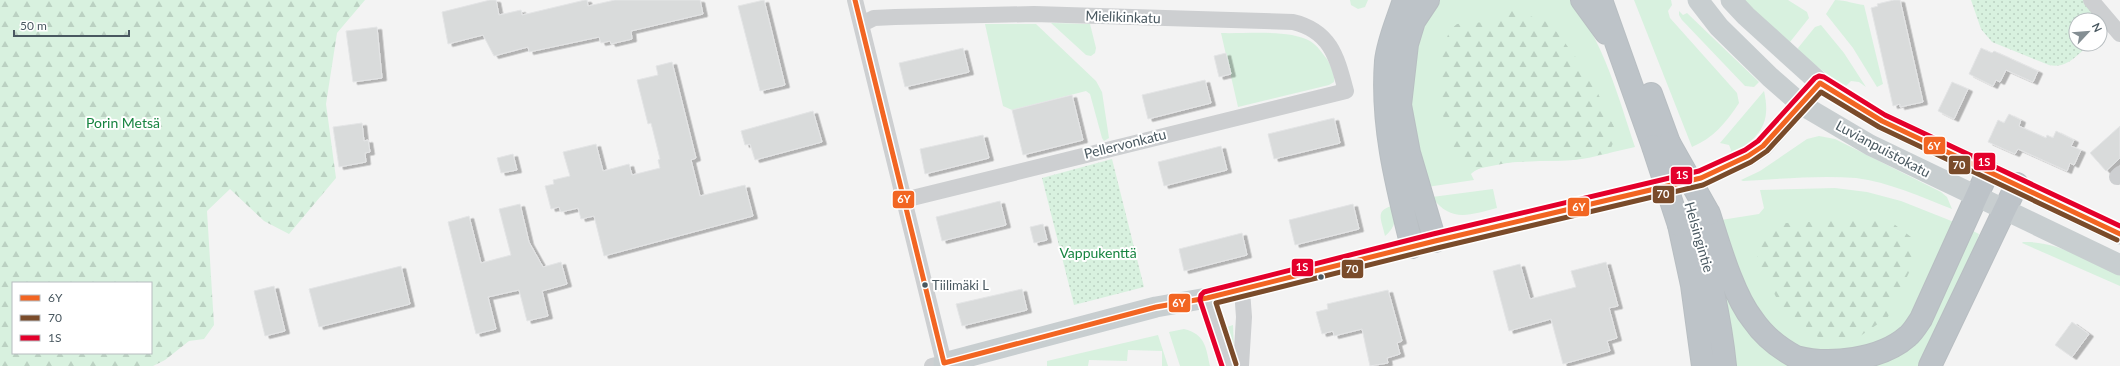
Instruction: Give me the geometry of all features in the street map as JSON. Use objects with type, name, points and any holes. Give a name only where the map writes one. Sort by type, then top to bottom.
[{"type":"highway","points":[[1404,0],[1386,60],[1386,108],[1391,158],[1412,247]]},
{"type":"highway","points":[[1428,0],[1414,22],[1407,44],[1400,105],[1409,153],[1435,241]]},
{"type":"highway","points":[[1582,0],[1622,56]]},
{"type":"highway","name":"Helsingintie","points":[[1601,0],[1622,56],[1694,219],[1711,280],[1725,366]]},
{"type":"highway","name":"Helsingintie","points":[[1616,0],[1661,144]]},
{"type":"highway","points":[[1694,219],[1726,264],[1741,299],[1752,319],[1765,335],[1798,357],[1820,362],[1844,364],[1866,358],[1888,349],[1908,336],[1928,306],[1988,171]]},
{"type":"highway","points":[[1930,366],[2006,211],[2017,184]]},
{"type":"highway","name":"Helsingintie","points":[[1694,219],[1692,285],[1703,366]]},
{"type":"main road","name":"Luvianpuistokatu","points":[[1698,0],[1719,27],[1770,77],[1802,105],[1870,145],[2120,265]]},
{"type":"main road","name":"Luvianpuistokatu","points":[[1731,0],[1746,16],[1820,83],[1882,121],[2120,234]]},
{"type":"main road","points":[[938,364],[1156,307],[1242,290],[1435,241],[1701,178],[1748,156],[1763,146],[1802,105],[1820,83]]},
{"type":"street","points":[[855,0],[904,200],[938,364]]},
{"type":"street","points":[[2091,0],[2120,34]]},
{"type":"street","name":"Mielikinkatu","points":[[862,24],[874,18],[1034,14],[1294,22],[1308,26],[1318,33],[1331,48],[1338,61],[1346,91]]},
{"type":"street","name":"Pellervonkatu","points":[[904,200],[1346,91]]},
{"type":"street","points":[[1241,366],[1244,317],[1242,290]]},
{"type":"street","points":[[1207,298],[1229,366]]},
{"type":"green space","name":"Porin Metsä","points":[[0,0],[365,0],[337,33],[326,104],[336,178],[289,234],[264,221],[230,189],[207,211],[214,325],[204,339],[189,341],[165,360],[153,366],[0,366]]},
{"type":"green space","points":[[1350,0],[1368,0],[1365,7],[1358,9],[1351,5]]},
{"type":"green space","points":[[1438,0],[1571,0],[1593,34],[1609,70],[1635,147],[1574,160],[1520,162],[1490,165],[1471,174],[1474,180],[1427,187],[1412,131],[1409,82],[1414,42]]},
{"type":"green space","points":[[1634,0],[1671,0],[1672,5],[1668,11],[1670,18],[1737,93],[1739,103],[1724,123],[1713,134],[1692,147]]},
{"type":"green space","points":[[1740,0],[1788,0],[1807,12],[1809,18],[1790,42]]},
{"type":"green space","points":[[1835,0],[1864,5],[1883,84],[1877,87],[1853,48],[1826,14]]},
{"type":"green space","points":[[1971,0],[2091,0],[2101,12],[2068,12],[2068,52],[2081,52],[2066,63],[2055,66],[2049,65],[1992,42],[1981,29]]},
{"type":"green space","points":[[1503,9],[1510,9],[1550,23],[1589,75],[1617,133],[1609,153],[1573,160],[1512,162],[1476,169],[1454,148],[1440,107],[1441,52],[1450,30],[1457,24],[1500,21]]},
{"type":"green space","points":[[1679,11],[1683,15],[1687,13],[1759,82],[1754,87],[1745,86],[1682,20],[1679,15]]},
{"type":"green space","points":[[2108,20],[2112,25],[2108,28]]},
{"type":"green space","points":[[1051,23],[1090,24],[1096,48],[1095,53],[1091,56],[1086,55]]},
{"type":"green space","points":[[985,24],[1036,24],[1096,81],[1102,92],[1109,138],[1104,141],[1102,138],[1090,94],[1086,91],[1012,110],[1003,106]]},
{"type":"green space","points":[[1821,25],[1844,53],[1866,87],[1859,82],[1851,81],[1845,87],[1800,54],[1798,48],[1815,27]]},
{"type":"green space","points":[[1221,33],[1279,33],[1301,37],[1313,43],[1327,59],[1334,76],[1334,82],[1329,85],[1238,107]]},
{"type":"green space","points":[[1764,91],[1766,114],[1760,130],[1748,143],[1729,155],[1731,150],[1729,145],[1720,143]]},
{"type":"green space","points":[[1819,136],[1835,139],[1941,192],[1947,197],[1952,209],[1893,186],[1856,178],[1813,177],[1741,180],[1760,171],[1807,139]]},
{"type":"green space","name":"Vappukenttä","points":[[1112,159],[1144,287],[1074,305],[1042,178]]},
{"type":"green space","points":[[1835,188],[1867,192],[1901,201],[1954,222],[1918,308],[1901,329],[1882,344],[1838,357],[1795,347],[1777,335],[1745,290],[1721,220],[1759,214],[1764,208],[1760,190]]},
{"type":"green space","points":[[1493,189],[1497,208],[1478,213],[1461,215],[1454,214],[1446,211],[1432,197]]},
{"type":"green space","points":[[1395,205],[1393,226],[1389,233],[1385,236],[1381,220],[1382,212],[1384,209]]},
{"type":"green space","points":[[1886,218],[1915,240],[1914,262],[1888,317],[1850,343],[1819,338],[1779,303],[1757,259],[1757,240],[1785,223]]},
{"type":"green space","points":[[1971,230],[1979,234],[1976,245],[1918,366],[1872,366],[1893,356]]},
{"type":"green space","points":[[2022,243],[2061,248],[2085,258],[2120,275],[2120,286]]},
{"type":"green space","points":[[1718,268],[1799,366],[1735,366]]},
{"type":"green space","points":[[1233,325],[1234,349],[1232,350],[1227,327]]},
{"type":"green space","points":[[1184,329],[1196,334],[1203,342],[1206,347],[1210,366],[1180,366],[1169,332]]},
{"type":"green space","points":[[1158,335],[1168,366],[1162,366],[1162,351],[1128,350],[1127,361],[1089,360],[1088,366],[1047,366],[1047,361]]},
{"type":"building","points":[[490,0],[496,0],[499,15],[521,10],[522,15],[585,0],[587,0],[588,6],[615,0],[700,0],[703,14],[631,31],[632,39],[611,44],[610,41],[601,43],[599,37],[529,52],[528,47],[494,56],[483,35],[448,44],[442,12]]},
{"type":"building","points":[[764,0],[785,85],[760,91],[738,6]]},
{"type":"building","points":[[1900,0],[1923,102],[1900,107],[1900,104],[1893,106],[1871,8],[1878,6],[1877,4]]},
{"type":"building","points":[[377,27],[382,78],[353,82],[346,31]]},
{"type":"building","points":[[963,48],[969,72],[905,87],[899,63]]},
{"type":"building","points":[[1981,48],[1992,53],[1994,51],[2038,71],[2033,82],[2006,70],[2000,82],[1996,80],[1993,86],[1969,74]]},
{"type":"building","points":[[1226,53],[1231,74],[1219,77],[1214,56]]},
{"type":"building","points":[[672,62],[696,158],[691,160],[700,196],[745,185],[753,216],[604,256],[594,216],[581,219],[578,208],[561,212],[559,207],[551,209],[545,186],[554,184],[553,180],[570,176],[563,152],[596,144],[603,171],[629,164],[632,175],[660,168],[658,160],[660,159],[651,123],[648,124],[637,80],[658,75],[656,66]]},
{"type":"building","points":[[1205,80],[1211,103],[1148,119],[1142,95]]},
{"type":"building","points":[[1952,82],[1968,89],[1954,119],[1938,111]]},
{"type":"building","points":[[1072,95],[1083,140],[1023,155],[1012,110]]},
{"type":"building","points":[[813,111],[822,142],[755,160],[750,144],[745,145],[741,131]]},
{"type":"building","points":[[2009,114],[2021,120],[2019,126],[2046,138],[2047,135],[2053,138],[2056,131],[2074,140],[2071,146],[2081,150],[2074,165],[2070,163],[2067,171],[2018,149],[2015,154],[1988,142],[1998,120],[2004,123]]},
{"type":"building","points":[[1334,118],[1340,143],[1274,159],[1268,134]]},
{"type":"building","points":[[362,123],[364,141],[368,140],[370,152],[365,153],[366,162],[339,167],[333,127]]},
{"type":"building","points":[[2120,126],[2120,158],[2106,171],[2090,153]]},
{"type":"building","points":[[983,135],[989,158],[925,174],[920,149]]},
{"type":"building","points":[[1221,146],[1227,170],[1164,186],[1158,162]]},
{"type":"building","points":[[513,154],[517,170],[501,173],[497,158]]},
{"type":"building","points":[[1000,201],[1006,225],[942,241],[936,217]]},
{"type":"building","points":[[520,204],[529,242],[543,267],[561,262],[567,284],[542,291],[548,316],[527,321],[519,290],[488,297],[496,329],[476,334],[448,222],[469,216],[481,263],[511,255],[499,209]]},
{"type":"building","points":[[1353,204],[1359,229],[1295,245],[1289,220]]},
{"type":"building","points":[[1043,224],[1047,240],[1034,243],[1030,227]]},
{"type":"building","points":[[1242,233],[1247,255],[1184,271],[1179,249]]},
{"type":"building","points":[[1606,262],[1618,306],[1609,308],[1617,338],[1607,341],[1610,351],[1563,364],[1551,319],[1509,331],[1493,271],[1520,264],[1530,299],[1576,287],[1571,271]]},
{"type":"building","points":[[401,266],[410,304],[319,327],[309,289]]},
{"type":"building","points":[[274,286],[285,331],[265,336],[254,291]]},
{"type":"building","points":[[1022,289],[1027,310],[962,326],[956,304]]},
{"type":"building","points":[[1388,290],[1402,341],[1397,343],[1400,354],[1387,358],[1388,363],[1370,366],[1362,329],[1334,336],[1333,331],[1322,334],[1316,312],[1328,309],[1327,304]]},
{"type":"building","points":[[2072,322],[2089,334],[2072,357],[2055,345]]},
{"type":"transit line","name":"6Y","points":[[855,0],[944,363],[1156,307],[1207,298],[1435,241],[1701,178],[1748,156],[1763,146],[1820,83],[1882,121],[2120,234]]},
{"type":"transit line","name":"1S","points":[[1222,366],[1200,300],[1201,295],[1204,292],[1433,234],[1699,171],[1745,150],[1758,141],[1815,78],[1819,76],[1824,77],[1885,115],[2120,226]]},
{"type":"transit line","name":"70","points":[[1236,364],[1216,303],[1437,248],[1703,185],[1751,162],[1767,151],[1821,92],[1879,127],[2117,240]]},
{"type":"place","name":"Tiilimäki L","points":[[925,285]]}]
